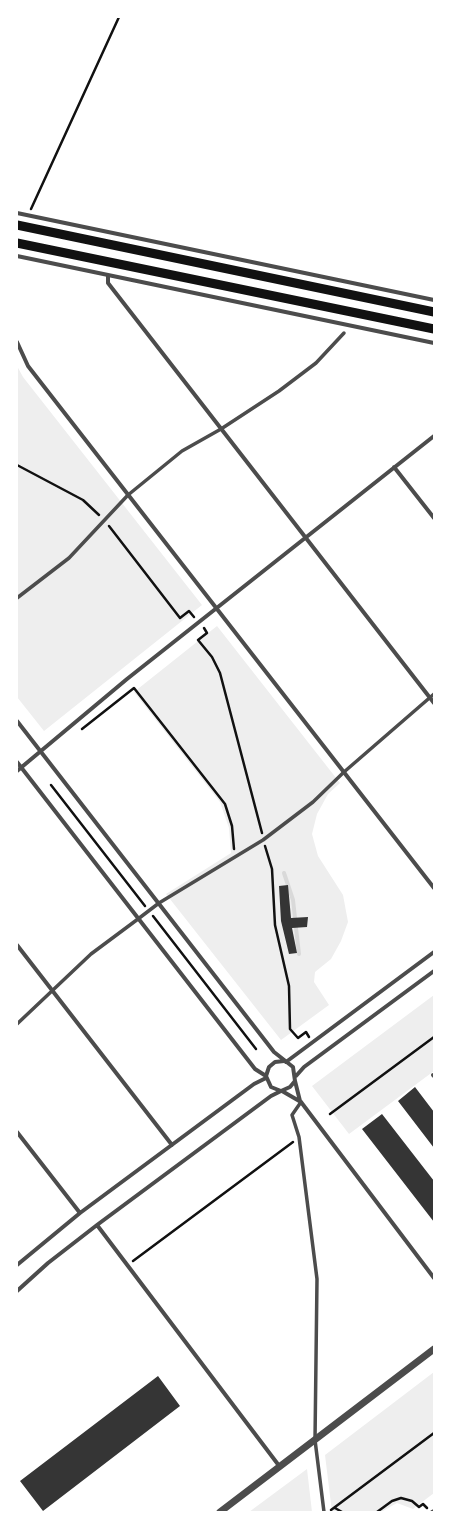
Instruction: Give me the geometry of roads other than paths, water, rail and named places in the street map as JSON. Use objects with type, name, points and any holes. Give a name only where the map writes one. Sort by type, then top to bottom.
[{"type":"main road","points":[[17,225],[434,312]]},
{"type":"main road","points":[[17,243],[434,329]]},
{"type":"street","points":[[17,213],[434,300]]},
{"type":"street","points":[[17,256],[434,343]]},
{"type":"street","points":[[108,276],[108,284],[434,702]]},
{"type":"street","points":[[17,598],[69,558],[128,495],[182,451],[221,429],[279,391],[316,363],[344,333]]},
{"type":"street","points":[[17,342],[28,366],[434,888]]},
{"type":"street","points":[[17,771],[40,750],[199,622],[434,436]]},
{"type":"street","points":[[394,467],[434,518]]},
{"type":"street","points":[[17,1024],[91,954],[159,903],[264,840],[313,802],[344,772],[434,694]]},
{"type":"street","points":[[17,721],[266,1041],[285,1062],[293,1067],[300,1102],[292,1115],[299,1137],[316,1279],[315,1440],[324,1512]]},
{"type":"street","points":[[17,762],[245,1057],[255,1069],[266,1077],[271,1087],[282,1091],[300,1102],[434,1278]]},
{"type":"street","points":[[17,945],[172,1145]]},
{"type":"street","points":[[17,1265],[80,1214],[254,1084],[266,1077],[269,1067],[275,1062],[285,1062],[434,952]]},
{"type":"street","points":[[17,1291],[48,1263],[97,1225],[271,1096],[290,1087],[295,1078],[304,1068],[434,971]]},
{"type":"street","points":[[17,1132],[80,1214]]},
{"type":"street","points":[[97,1225],[280,1466]]},
{"type":"street","points":[[220,1512],[434,1350]]},
{"type":"waterway","points":[[284,873],[293,900],[295,918]]},
{"type":"waterway","points":[[296,928],[299,954]]}]
